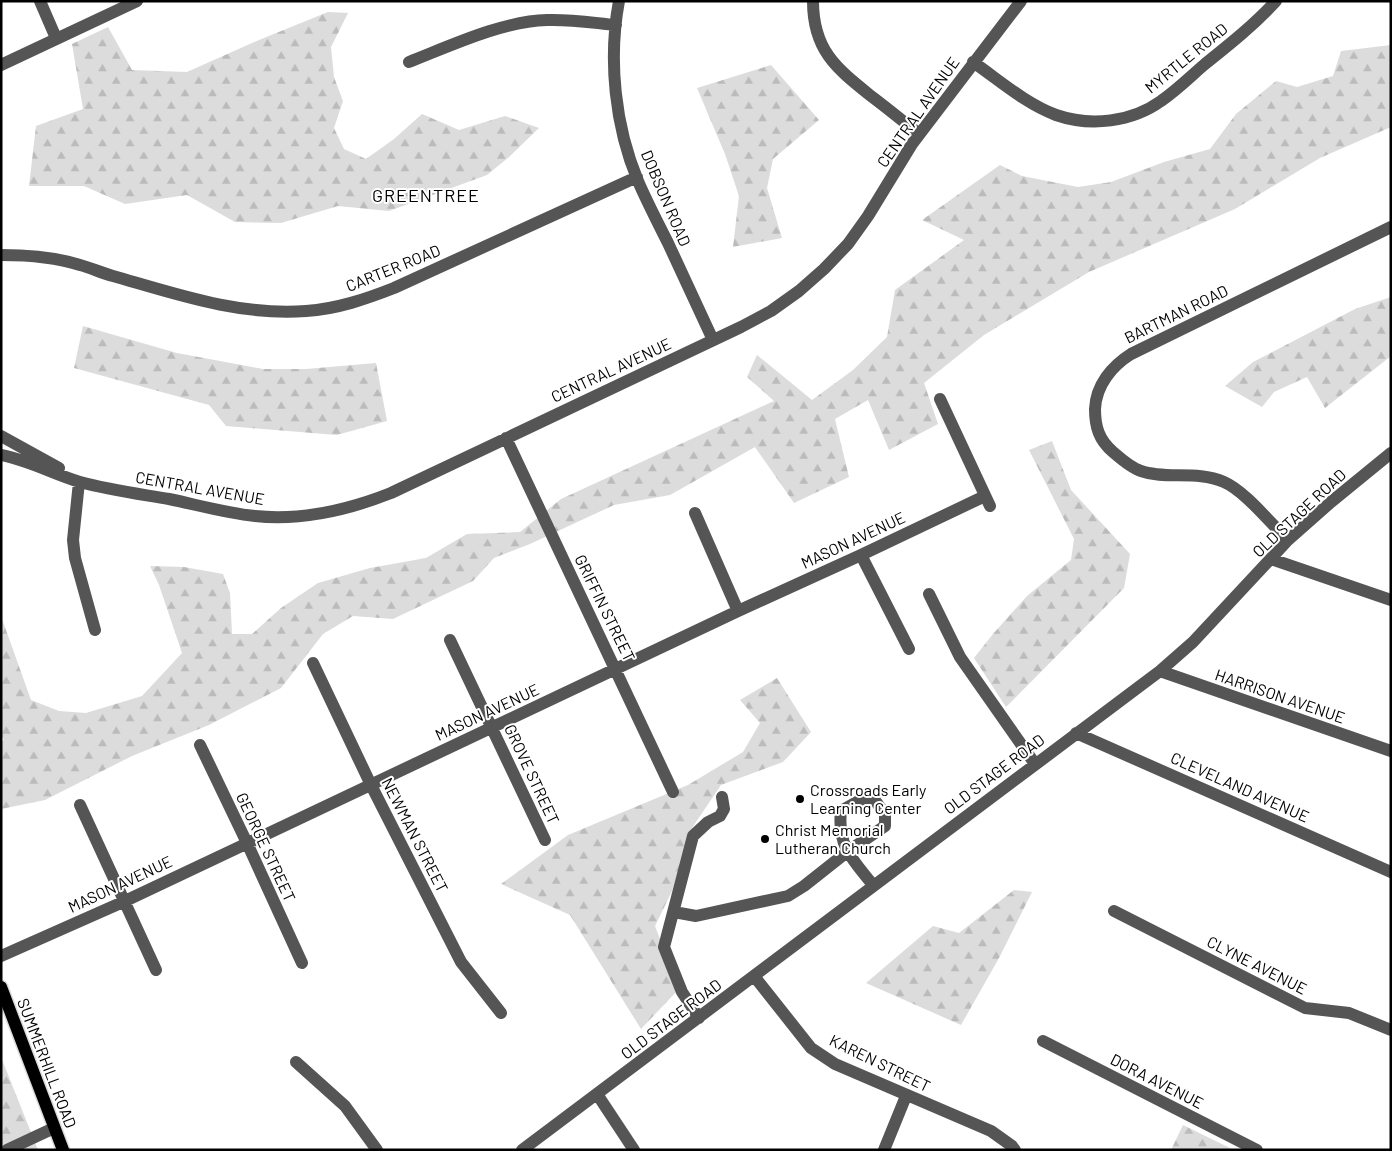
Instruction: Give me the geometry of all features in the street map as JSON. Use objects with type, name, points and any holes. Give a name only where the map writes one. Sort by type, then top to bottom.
[{"type":"main road","name":"SUMMERHILL ROAD","points":[[1,987],[63,1150]]},
{"type":"street","points":[[40,1],[56,38]]},
{"type":"street","points":[[1,65],[137,1]]},
{"type":"street","name":"DOBSON ROAD","points":[[619,1],[614,47],[615,82],[628,150],[637,177],[713,340]]},
{"type":"street","points":[[813,1],[813,13],[818,38],[827,56],[840,72],[919,134]]},
{"type":"street","name":"CENTRAL AVENUE","points":[[1,455],[17,458],[80,482],[257,516],[312,515],[366,503],[391,493],[741,328],[771,311],[799,291],[848,244],[868,216],[919,134],[1021,1]]},
{"type":"street","name":"MYRTLE ROAD","points":[[973,62],[1029,101],[1051,113],[1080,121],[1116,120],[1139,113],[1160,102],[1236,39],[1276,1]]},
{"type":"street","points":[[409,62],[520,23],[547,20],[616,25]]},
{"type":"street","name":"CARTER ROAD","points":[[1,255],[35,256],[80,264],[110,275],[218,305],[247,310],[307,311],[366,299],[394,288],[637,177]]},
{"type":"street","name":"BARTMAN ROAD","points":[[1288,540],[1232,486],[1199,476],[1157,474],[1142,471],[1128,464],[1106,446],[1099,436],[1095,420],[1095,406],[1099,392],[1113,368],[1131,354],[1391,227]]},
{"type":"street","name":"MASON AVENUE","points":[[1,956],[123,902],[738,611],[861,555],[988,501],[940,398]]},
{"type":"street","name":"CENTRAL AVENUE","points":[[1,436],[52,463],[80,482]]},
{"type":"street","name":"GRIFFIN STREET","points":[[506,438],[673,792]]},
{"type":"street","name":"OLD STAGE ROAD","points":[[522,1150],[1160,671],[1193,642],[1288,540],[1391,454]]},
{"type":"street","points":[[80,482],[73,540],[75,558],[95,630]]},
{"type":"street","points":[[695,512],[738,611]]},
{"type":"street","points":[[861,555],[909,649]]},
{"type":"street","points":[[1271,559],[1391,600]]},
{"type":"street","points":[[929,594],[960,657],[1035,764]]},
{"type":"street","name":"GROVE STREET","points":[[450,640],[545,840]]},
{"type":"street","name":"NEWMAN STREET","points":[[313,663],[371,785],[461,962],[500,1013]]},
{"type":"street","name":"HARRISON AVENUE","points":[[1160,671],[1391,750]]},
{"type":"street","name":"CLEVELAND AVENUE","points":[[1076,733],[1391,872]]},
{"type":"street","name":"GEORGE STREET","points":[[200,745],[302,963]]},
{"type":"street","points":[[699,1018],[682,992],[664,947],[694,836],[708,822],[720,816],[724,810],[722,797]]},
{"type":"street","points":[[80,805],[123,902],[156,970]]},
{"type":"street","points":[[674,912],[696,916],[788,896],[804,886],[847,852],[873,885]]},
{"type":"street","name":"CLYNE AVENUE","points":[[1114,911],[1305,1008],[1349,1013],[1391,1030]]},
{"type":"street","name":"KAREN STREET","points":[[754,976],[811,1048],[835,1064],[991,1131],[1015,1150]]},
{"type":"street","name":"DORA AVENUE","points":[[1043,1042],[1257,1150]]},
{"type":"street","points":[[296,1062],[345,1106],[377,1150]]},
{"type":"street","points":[[597,1094],[634,1150]]},
{"type":"street","points":[[884,1150],[906,1096]]},
{"type":"street","points":[[7,1150],[54,1128]]},
{"type":"green space","points":[[328,12],[348,13],[331,47],[334,77],[343,101],[334,128],[344,149],[366,159],[394,139],[422,114],[459,130],[505,116],[539,128],[487,175],[389,211],[338,206],[281,223],[235,222],[187,195],[125,204],[84,186],[29,186],[36,126],[83,109],[72,44],[108,27],[132,70],[187,72]]},
{"type":"green space","points":[[1391,45],[1391,127],[1320,158],[1235,209],[1089,272],[984,335],[924,383],[938,424],[889,450],[868,400],[835,419],[849,477],[794,503],[755,447],[670,495],[614,505],[530,544],[494,558],[473,581],[393,619],[353,616],[323,634],[281,688],[209,725],[132,756],[45,800],[1,809],[1,742],[4,740],[1,735],[1,616],[31,700],[59,711],[86,713],[142,696],[182,653],[159,585],[150,566],[184,567],[223,574],[230,593],[232,634],[252,634],[281,608],[318,583],[370,568],[426,558],[467,534],[520,532],[561,499],[774,401],[747,377],[757,355],[812,400],[853,370],[887,337],[895,290],[964,240],[922,220],[1000,165],[1022,176],[1078,187],[1111,182],[1164,162],[1210,149],[1236,114],[1276,81],[1297,87],[1333,76],[1341,51]]},
{"type":"green space","points":[[771,65],[819,120],[773,159],[767,188],[782,238],[733,247],[739,196],[725,154],[697,88]]},
{"type":"green space","points":[[1391,297],[1391,356],[1325,408],[1307,377],[1274,392],[1262,407],[1225,386],[1253,362],[1355,309]]},
{"type":"green space","points":[[83,326],[177,353],[263,369],[306,369],[376,363],[387,421],[337,435],[226,426],[209,405],[74,368]]},
{"type":"green space","points":[[1052,441],[1071,490],[1130,554],[1124,588],[1006,707],[974,658],[1027,596],[1071,560],[1074,539],[1029,450]]},
{"type":"green space","points":[[777,678],[811,732],[783,762],[721,785],[692,828],[672,891],[655,926],[679,989],[641,1029],[570,915],[501,884],[568,835],[688,785],[743,752],[760,723],[740,700]]},
{"type":"green space","points":[[1014,890],[1032,892],[999,958],[961,1025],[866,983],[933,926],[959,933]]},
{"type":"green space","points":[[1,1057],[38,1150],[1,1150]]},
{"type":"green space","points":[[1183,1125],[1234,1150],[1171,1150]]},
{"type":"place","name":"Crossroads Early Learning Center","points":[[800,799]]},
{"type":"place","name":"Christ Memorial Lutheran Church","points":[[765,839]]},
{"type":"district","name":"GREENTREE","points":[[426,196]]}]
